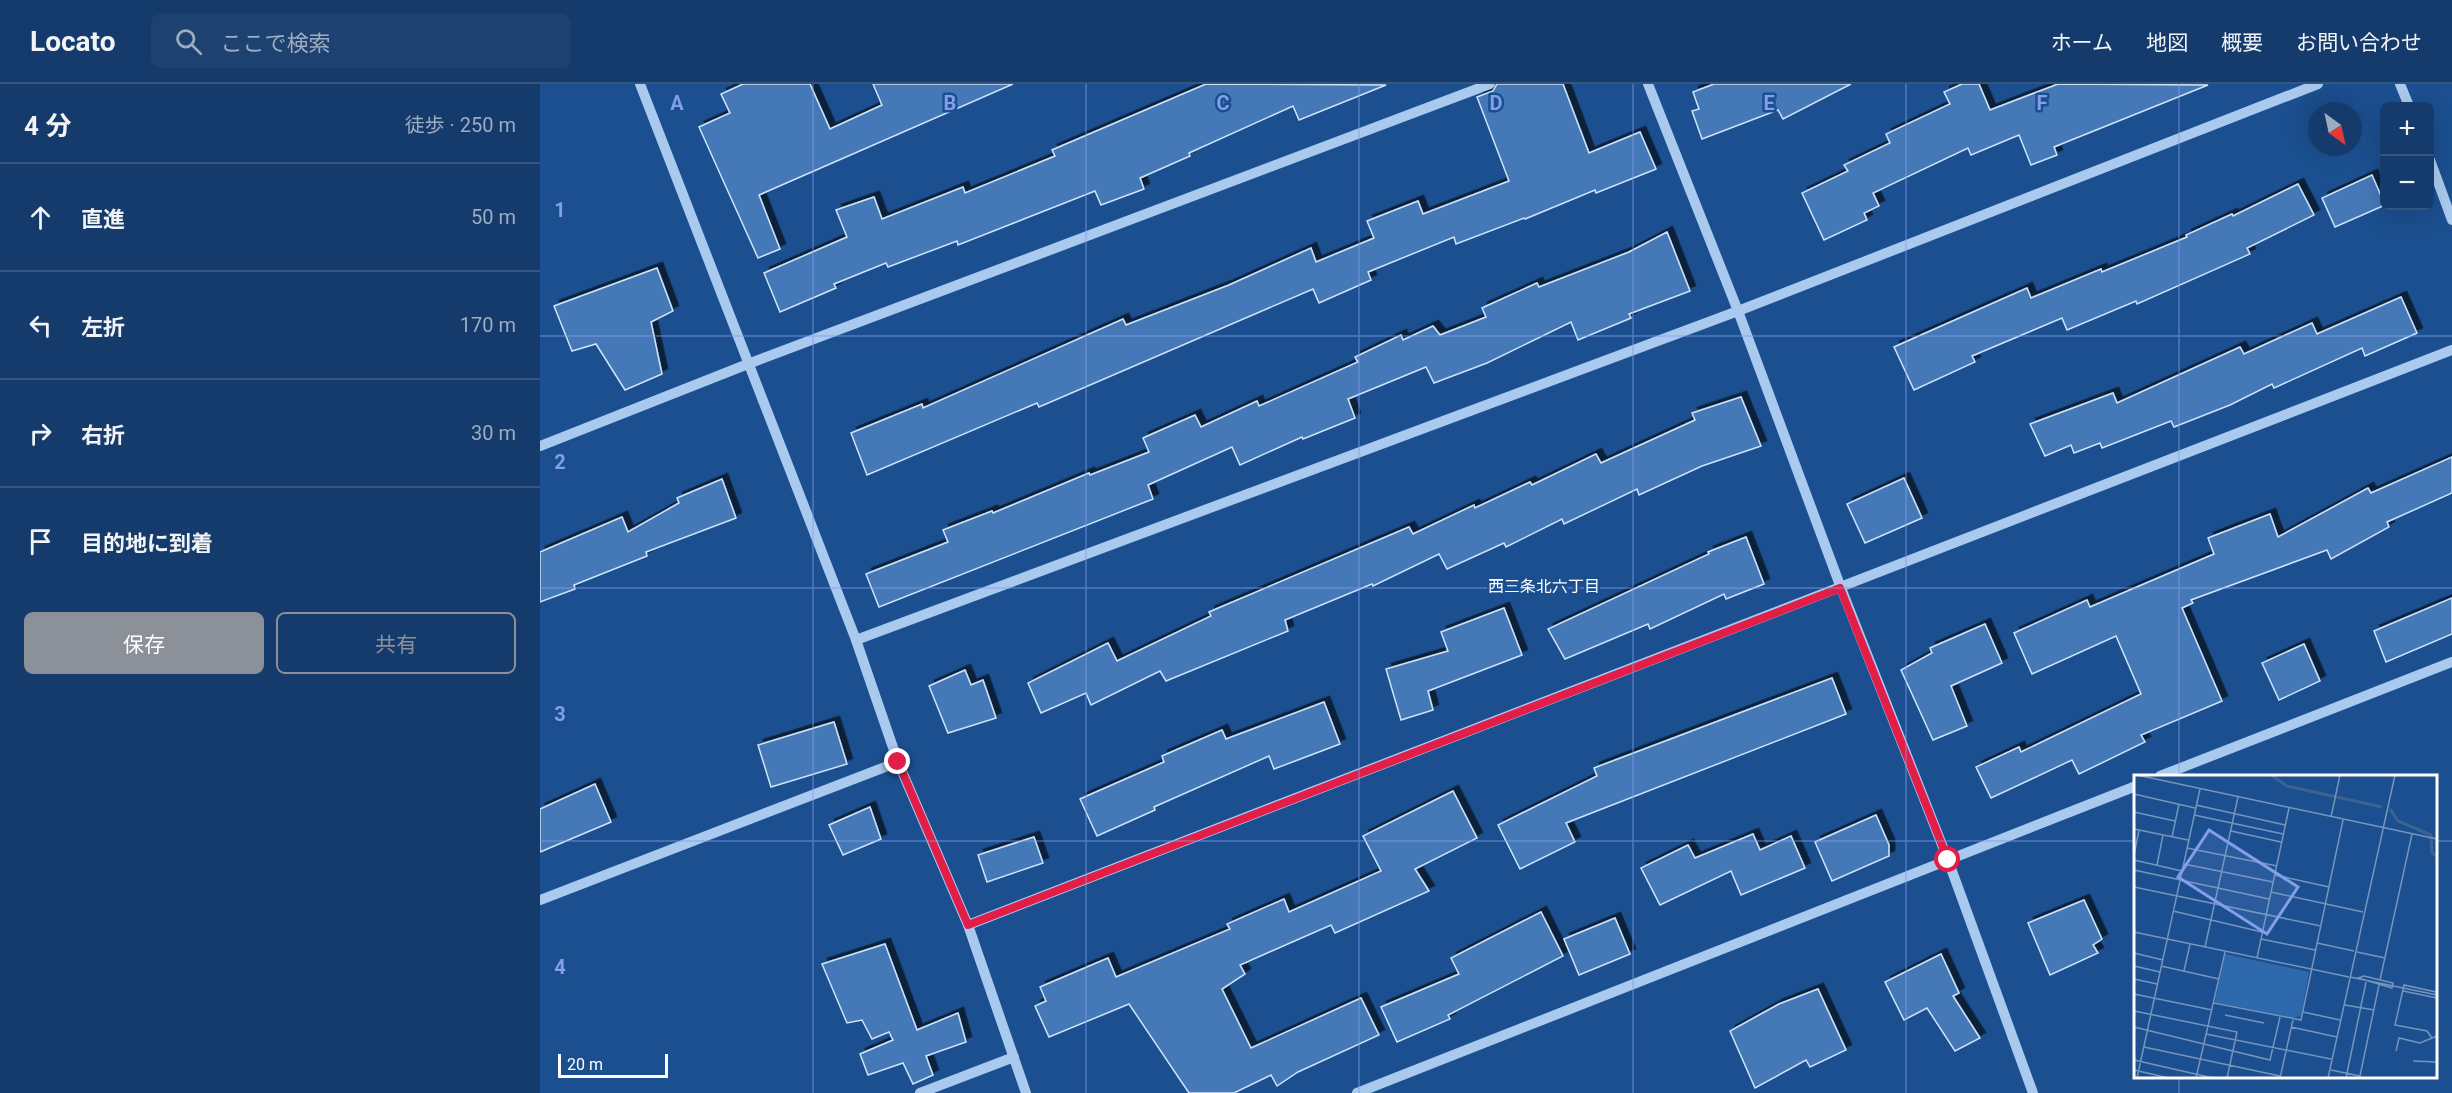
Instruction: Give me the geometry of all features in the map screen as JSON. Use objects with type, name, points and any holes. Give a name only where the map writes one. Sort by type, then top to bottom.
[{"type":"street","points":[[640,84],[856,640],[898,762],[968,925],[1026,1093]]},
{"type":"street","points":[[540,446],[748,364],[1490,84]]},
{"type":"street","points":[[1648,84],[1738,311],[1840,588],[1948,860],[2033,1093]]},
{"type":"street","points":[[856,640],[1738,311],[2319,84]]},
{"type":"street","points":[[2400,84],[2407,102]]},
{"type":"street","points":[[2434,169],[2450,207],[2452,220]]},
{"type":"street","points":[[968,925],[2452,350]]},
{"type":"street","points":[[2165,775],[2452,662]]},
{"type":"street","points":[[540,900],[898,762]]},
{"type":"street","points":[[1356,1093],[2134,787]]},
{"type":"street","points":[[920,1093],[1014,1057]]},
{"type":"building","points":[[743,84],[810,84],[830,129],[882,105],[873,84],[1013,84],[759,195],[780,249],[758,258],[699,127],[730,113],[721,94]]},
{"type":"building","points":[[1206,84],[1386,85],[1299,120],[1293,106],[1140,178],[1144,189],[1101,205],[1095,191],[958,245],[957,241],[888,267],[886,263],[834,284],[836,288],[780,312],[764,273],[847,237],[836,210],[874,197],[882,219],[963,187],[965,193],[1055,156],[1052,150]]},
{"type":"building","points":[[1497,84],[1563,84],[1589,153],[1640,132],[1656,169],[1456,244],[1454,237],[1368,272],[1371,280],[1319,303],[1313,289],[1039,407],[1037,403],[867,475],[851,433],[922,404],[923,408],[1123,319],[1126,325],[1229,285],[1311,248],[1316,262],[1374,238],[1367,221],[1418,201],[1423,214],[1509,181],[1477,97],[1493,91]]},
{"type":"building","points":[[1714,84],[1851,84],[1783,119],[1778,110],[1702,139],[1692,111],[1699,109],[1693,92]]},
{"type":"building","points":[[1962,84],[1979,84],[1990,110],[2058,84],[2208,85],[2054,147],[2057,155],[2031,165],[2019,135],[1971,155],[1968,148],[1873,193],[1879,206],[1864,213],[1867,220],[1824,240],[1802,193],[1848,171],[1844,165],[1890,143],[1886,134],[1950,104],[1944,92]]},
{"type":"building","points":[[2372,175],[2380,193],[2380,207],[2335,227],[2322,198]]},
{"type":"building","points":[[2298,184],[2314,215],[2247,248],[2250,254],[2137,304],[2136,301],[2067,330],[2062,318],[1972,356],[1975,362],[1914,390],[1894,347],[2027,288],[2031,298],[2101,269],[2102,272],[2187,237],[2186,235],[2232,214],[2233,216]]},
{"type":"building","points":[[1667,232],[1690,291],[1629,314],[1631,318],[1578,340],[1571,322],[1487,363],[1434,383],[1426,367],[1348,399],[1355,418],[1303,439],[1302,437],[1240,465],[1232,447],[1148,485],[1153,499],[879,607],[866,574],[948,542],[943,530],[992,511],[993,513],[1089,473],[1090,475],[1149,452],[1143,438],[1195,415],[1201,427],[1257,401],[1259,406],[1358,362],[1355,357],[1401,335],[1403,340],[1433,326],[1440,335],[1486,317],[1482,308],[1537,283],[1539,287],[1629,252]]},
{"type":"building","points":[[657,268],[673,311],[651,322],[662,374],[625,390],[596,344],[572,351],[554,306]]},
{"type":"building","points":[[2401,297],[2417,333],[2365,356],[2362,348],[2274,388],[2272,384],[2230,405],[2174,427],[2171,421],[2102,448],[2100,443],[2074,453],[2071,445],[2045,456],[2030,424],[2113,393],[2117,403],[2240,347],[2244,354],[2312,323],[2317,334]]},
{"type":"building","points":[[1741,397],[1761,446],[1702,466],[1639,495],[1637,489],[1564,524],[1562,519],[1506,547],[1504,543],[1447,569],[1439,554],[1373,586],[1372,584],[1285,620],[1288,631],[1166,681],[1160,671],[1091,705],[1086,693],[1041,713],[1028,683],[1108,643],[1117,661],[1211,616],[1209,612],[1409,527],[1413,534],[1474,505],[1475,508],[1530,482],[1532,485],[1596,454],[1601,463],[1695,420],[1692,413]]},
{"type":"building","points":[[2452,457],[2452,493],[2387,522],[2389,527],[2331,559],[2327,550],[2191,600],[2193,603],[2182,608],[2222,701],[2141,735],[2145,742],[2079,774],[2072,760],[1991,798],[1976,767],[2019,747],[2021,752],[2141,694],[2116,636],[2032,674],[2014,633],[2087,600],[2090,607],[2214,554],[2208,538],[2270,514],[2278,537],[2368,488],[2371,493]]},
{"type":"building","points":[[1904,478],[1922,518],[1865,543],[1847,504]]},
{"type":"building","points":[[722,479],[736,518],[646,552],[647,556],[574,585],[575,589],[540,602],[540,552],[622,517],[628,532],[679,503],[677,498]]},
{"type":"building","points":[[1746,537],[1764,584],[1726,599],[1724,594],[1650,629],[1648,624],[1565,659],[1548,629],[1709,554],[1708,552]]},
{"type":"building","points":[[2452,598],[2452,634],[2386,662],[2374,631]]},
{"type":"building","points":[[1504,608],[1522,655],[1428,691],[1433,710],[1401,720],[1386,669],[1448,651],[1441,632]]},
{"type":"building","points":[[1985,624],[2002,663],[1951,686],[1967,726],[1933,740],[1901,670],[1932,653],[1930,648]]},
{"type":"building","points":[[2304,644],[2320,681],[2279,700],[2262,663]]},
{"type":"building","points":[[965,670],[971,685],[983,680],[996,718],[948,733],[929,686]]},
{"type":"building","points":[[1832,678],[1846,714],[1566,823],[1575,842],[1520,869],[1498,825],[1597,776],[1594,768]]},
{"type":"building","points":[[1324,702],[1340,744],[1274,769],[1269,756],[1154,807],[1155,810],[1097,836],[1080,799],[1164,762],[1162,756],[1222,730],[1226,739]]},
{"type":"building","points":[[834,722],[847,764],[771,787],[758,745]]},
{"type":"building","points":[[595,784],[611,822],[540,852],[540,809]]},
{"type":"building","points":[[1453,791],[1477,838],[1415,869],[1429,891],[1335,933],[1331,925],[1240,965],[1245,974],[1222,989],[1251,1048],[1361,998],[1379,1035],[1298,1072],[1277,1086],[1271,1075],[1234,1093],[1189,1093],[1129,1004],[1049,1037],[1035,1006],[1046,1001],[1040,987],[1108,958],[1116,977],[1230,929],[1227,924],[1284,899],[1289,912],[1381,871],[1363,836]]},
{"type":"building","points":[[870,807],[881,839],[843,855],[829,825]]},
{"type":"building","points":[[1876,815],[1889,845],[1889,856],[1832,881],[1815,842]]},
{"type":"building","points":[[1753,834],[1760,850],[1791,836],[1805,868],[1741,895],[1731,871],[1660,905],[1641,868],[1688,845],[1695,858]]},
{"type":"building","points":[[1034,837],[1043,863],[987,882],[978,855]]},
{"type":"building","points":[[2084,900],[2102,939],[2093,945],[2098,953],[2050,975],[2028,923]]},
{"type":"building","points":[[1541,912],[1563,956],[1448,1015],[1450,1019],[1397,1042],[1381,1007],[1459,974],[1451,958]]},
{"type":"building","points":[[1615,918],[1630,954],[1579,975],[1564,939]]},
{"type":"building","points":[[885,944],[917,1030],[958,1013],[966,1042],[926,1056],[933,1075],[913,1084],[903,1063],[868,1075],[860,1054],[893,1040],[889,1032],[872,1039],[862,1020],[847,1023],[822,964]]},
{"type":"building","points":[[1941,954],[1959,993],[1953,996],[1980,1038],[1955,1051],[1927,1008],[1904,1020],[1885,982]]},
{"type":"building","points":[[1818,989],[1846,1050],[1810,1067],[1806,1060],[1755,1088],[1730,1031],[1779,1004]]},
{"type":"district","name":"西三条北六丁目","points":[[1544,586]]},
{"type":"route","points":[[898,762],[968,925],[1840,588],[1948,860]]}]
